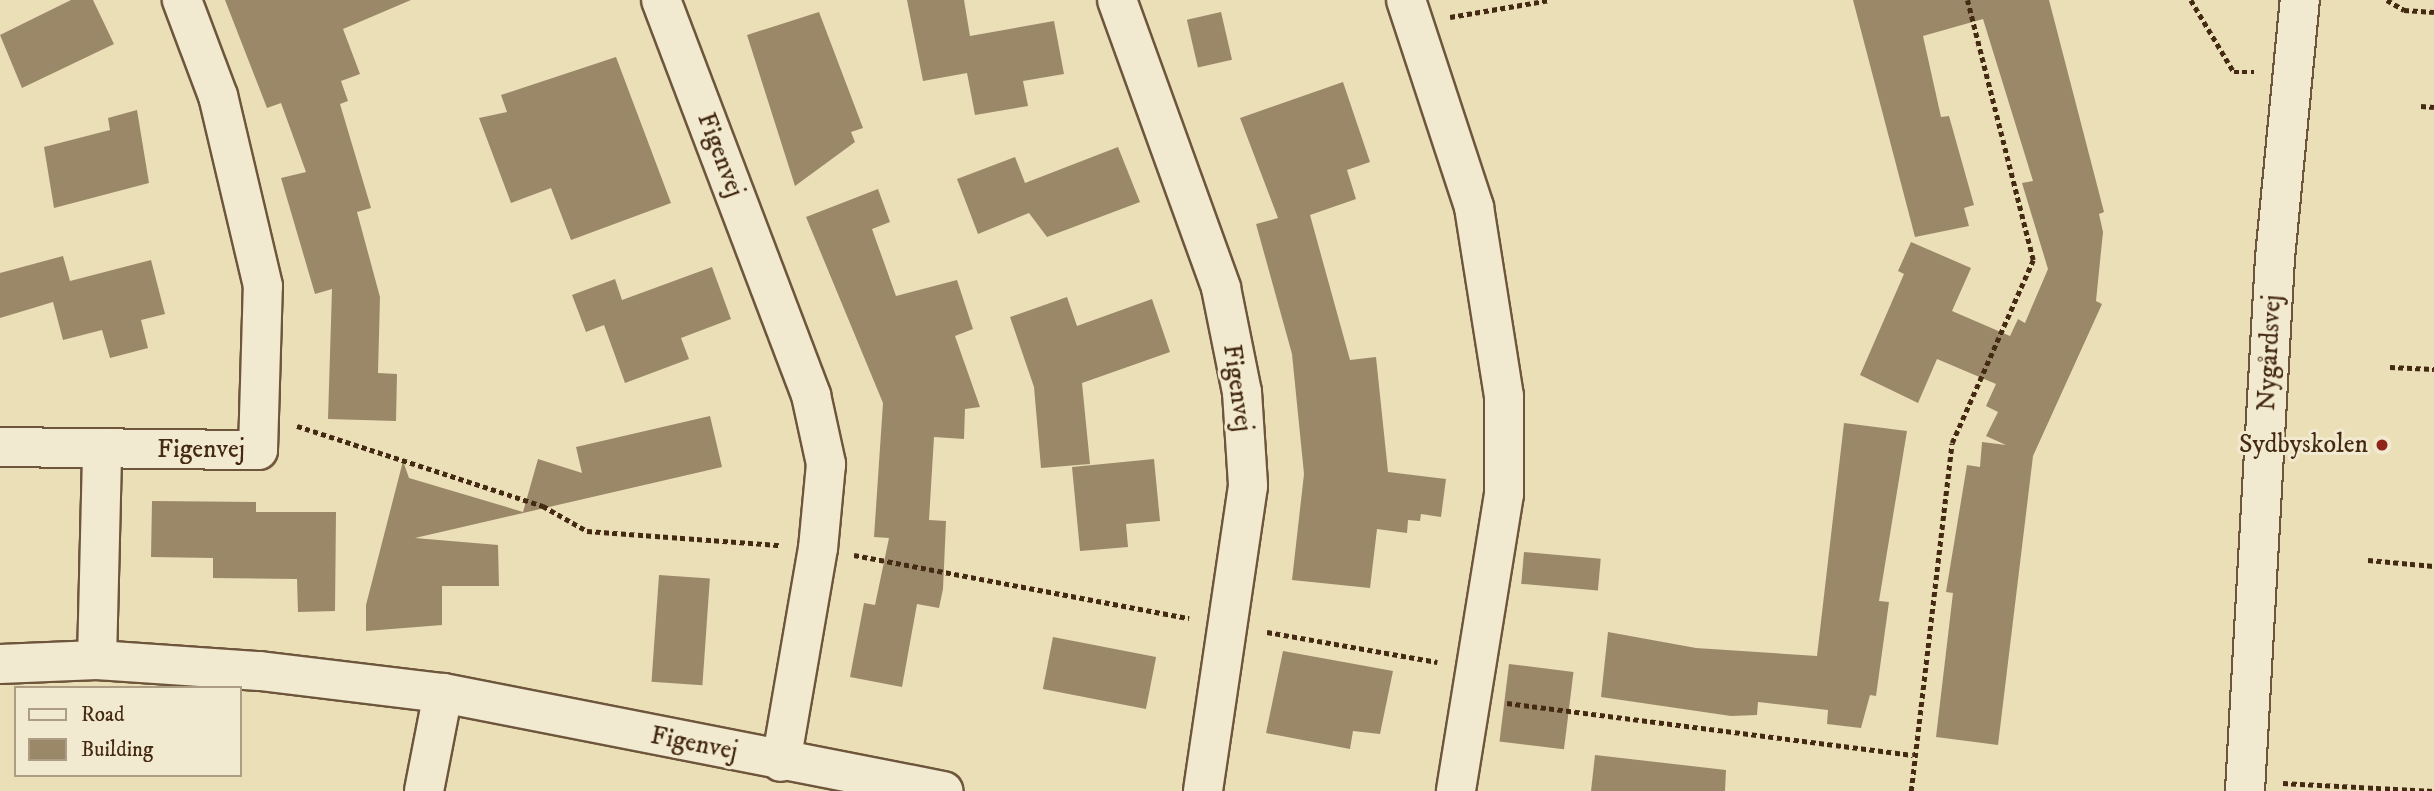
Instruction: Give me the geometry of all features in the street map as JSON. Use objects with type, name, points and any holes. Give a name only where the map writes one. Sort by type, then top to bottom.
[{"type":"street","name":"Figenvej","points":[[0,447],[258,450],[263,415],[263,286],[248,200],[182,0]]},
{"type":"street","name":"Figenvej","points":[[662,0],[811,395],[826,464],[818,548],[781,762]]},
{"type":"street","name":"Figenvej","points":[[1117,0],[1221,288],[1242,392],[1248,486],[1230,626],[1203,791]]},
{"type":"street","name":"Nygårdsvej","points":[[2246,786],[2275,258],[2300,0]]},
{"type":"street","points":[[1410,12],[1474,207],[1504,396],[1504,494],[1456,791]]},
{"type":"street","points":[[97,660],[102,449]]},
{"type":"street","name":"Figenvej","points":[[0,664],[97,660],[260,671],[443,693],[781,762],[943,791]]},
{"type":"street","points":[[424,791],[443,693]]},
{"type":"path","points":[[1410,12],[1550,0]]},
{"type":"path","points":[[1911,791],[1913,755],[1952,443],[2032,260],[1967,0]]},
{"type":"path","points":[[2191,0],[2234,72],[2293,72]]},
{"type":"path","points":[[2387,0],[2404,10],[2434,12]]},
{"type":"path","points":[[2421,106],[2434,107]]},
{"type":"path","points":[[2390,368],[2434,369]]},
{"type":"path","points":[[263,415],[543,506],[587,531],[818,548],[1230,626],[1474,684],[1913,755]]},
{"type":"path","points":[[2368,560],[2434,566]]},
{"type":"path","points":[[2246,786],[2434,791]]},
{"type":"building","points":[[71,0],[93,0],[114,44],[22,88],[0,35]]},
{"type":"building","points":[[225,0],[411,0],[343,29],[360,74],[341,81],[348,101],[340,104],[371,208],[357,212],[380,297],[378,373],[397,374],[396,421],[328,419],[332,289],[315,294],[281,178],[306,172],[281,103],[267,108]]},
{"type":"building","points":[[907,0],[964,0],[970,36],[1054,21],[1064,74],[1023,81],[1028,106],[975,115],[967,73],[923,81]]},
{"type":"building","points":[[1853,0],[2049,0],[2104,212],[2099,214],[2103,232],[2096,301],[2102,304],[2033,456],[1998,745],[1936,737],[1953,593],[1946,592],[1967,465],[1980,467],[1982,442],[2006,445],[1986,436],[1998,412],[1986,406],[1996,384],[1937,359],[1918,403],[1860,375],[1904,274],[1898,271],[1911,242],[1971,268],[1952,311],[2010,336],[2018,319],[2025,323],[2048,269],[2022,183],[2033,181],[1983,19],[1923,36],[1941,117],[1949,116],[1974,205],[1964,208],[1969,226],[1915,237]]},
{"type":"building","points":[[819,12],[863,128],[851,132],[855,142],[795,186],[747,35]]},
{"type":"building","points":[[1221,12],[1232,60],[1198,68],[1187,20]]},
{"type":"building","points":[[616,57],[671,203],[571,240],[551,188],[511,203],[479,118],[507,112],[501,95]]},
{"type":"building","points":[[1343,82],[1370,162],[1347,170],[1356,199],[1310,215],[1350,360],[1376,357],[1388,472],[1446,479],[1441,517],[1421,514],[1420,521],[1408,520],[1407,533],[1377,529],[1370,588],[1292,580],[1304,474],[1292,354],[1256,224],[1278,218],[1240,118]]},
{"type":"building","points":[[137,110],[149,183],[54,208],[44,147],[110,130],[108,118]]},
{"type":"building","points":[[1118,147],[1140,202],[1047,237],[1029,213],[978,234],[957,179],[1015,157],[1025,183]]},
{"type":"building","points":[[878,189],[890,222],[872,229],[896,296],[957,280],[973,329],[955,336],[980,407],[965,409],[964,439],[934,437],[929,520],[946,521],[943,589],[939,608],[917,604],[902,687],[850,677],[864,603],[875,605],[889,538],[874,537],[883,403],[806,217]]},
{"type":"building","points":[[63,256],[70,281],[151,260],[165,314],[141,320],[148,348],[110,358],[102,330],[63,340],[53,302],[0,318],[0,273]]},
{"type":"building","points":[[712,267],[731,319],[681,338],[689,359],[625,383],[604,325],[586,332],[572,295],[615,279],[622,300]]},
{"type":"building","points":[[1067,297],[1077,326],[1152,299],[1170,352],[1082,383],[1090,464],[1041,468],[1034,387],[1010,317]]},
{"type":"building","points":[[710,416],[722,467],[415,538],[498,545],[499,586],[442,586],[442,625],[366,631],[366,605],[403,461],[409,478],[523,512],[538,459],[582,473],[576,447]]},
{"type":"building","points":[[1844,423],[1907,431],[1879,601],[1889,602],[1876,696],[1870,695],[1861,728],[1827,724],[1828,710],[1758,702],[1757,715],[1731,716],[1601,697],[1608,632],[1696,648],[1817,656]]},
{"type":"building","points":[[1154,459],[1160,521],[1126,524],[1128,547],[1080,551],[1072,467]]},
{"type":"building","points":[[152,501],[256,502],[256,512],[336,512],[335,611],[298,612],[297,579],[213,578],[213,558],[151,557]]},
{"type":"building","points":[[1524,552],[1601,559],[1598,591],[1521,584]]},
{"type":"building","points":[[659,575],[710,579],[702,685],[652,682]]},
{"type":"building","points":[[1053,637],[1156,657],[1146,709],[1043,689]]},
{"type":"building","points":[[1283,651],[1393,671],[1380,734],[1353,731],[1350,749],[1266,733]]},
{"type":"building","points":[[1509,664],[1574,672],[1564,749],[1499,741]]},
{"type":"building","points":[[1595,755],[1726,770],[1725,791],[1591,791]]},
{"type":"place","name":"Sydbyskolen","points":[[2382,445]]}]
